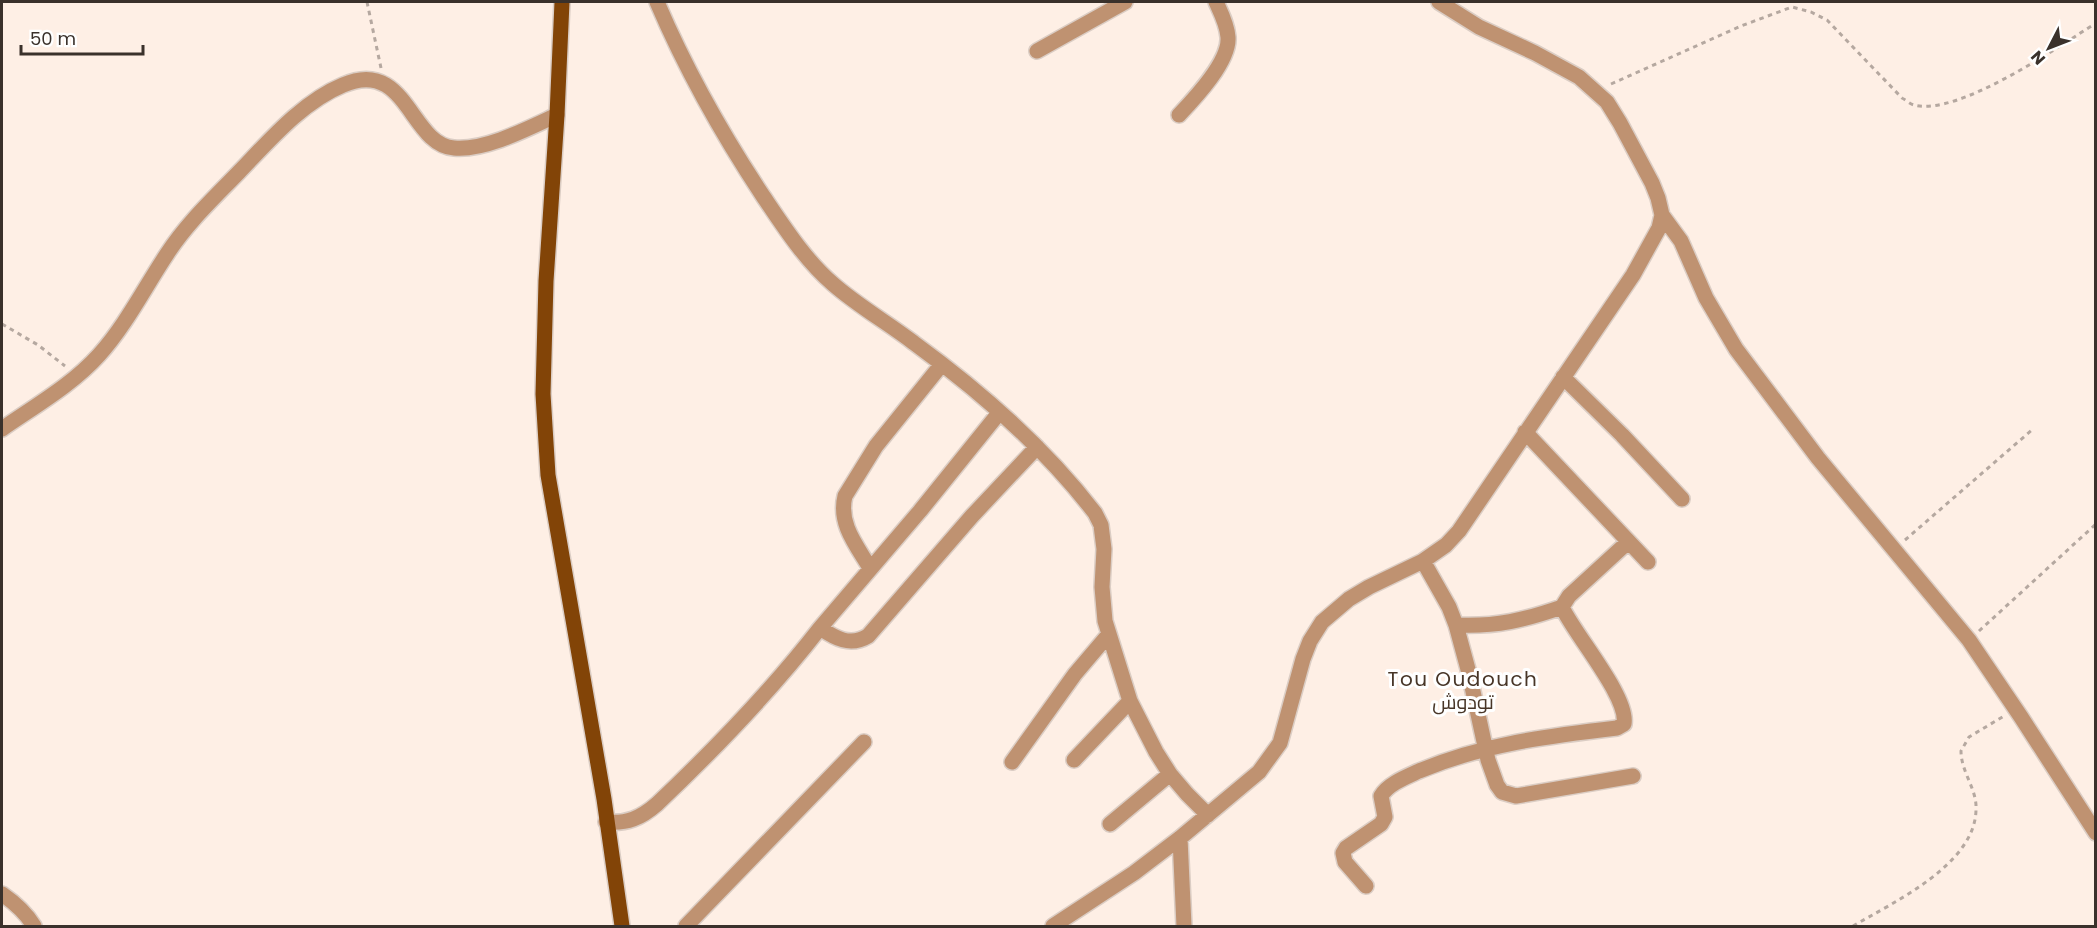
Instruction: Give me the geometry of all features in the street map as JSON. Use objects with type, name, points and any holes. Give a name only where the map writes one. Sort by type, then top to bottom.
[{"type":"main road","points":[[562,2],[546,281],[543,394],[548,475],[604,799],[622,927]]},
{"type":"street","points":[[657,2],[709,112],[747,173],[804,255],[835,286],[942,364],[999,413],[1037,447],[1095,513],[1101,525],[1104,549],[1102,587],[1106,621],[1130,701],[1170,774],[1208,815]]},
{"type":"street","points":[[1037,51],[1125,2]]},
{"type":"street","points":[[1179,115],[1216,69],[1228,45],[1226,24],[1216,2]]},
{"type":"street","points":[[1053,927],[1134,873],[1259,772],[1280,743],[1303,659],[1310,641],[1322,622],[1349,599],[1423,561],[1446,545],[1459,531],[1645,256],[1659,228],[1662,214],[1659,198],[1636,150],[1607,102],[1579,77],[1479,27],[1439,2]]},
{"type":"street","points":[[2,429],[52,395],[94,360],[111,340],[168,252],[197,215],[256,152],[307,107],[334,88],[357,80],[368,79],[382,82],[407,107],[431,137],[453,148],[480,145],[557,116]]},
{"type":"street","points":[[1662,214],[1681,241],[1706,298],[1736,349],[1818,458],[1969,640],[2096,833]]},
{"type":"street","points":[[870,568],[846,525],[843,506],[845,496],[876,446],[942,364]]},
{"type":"street","points":[[1563,377],[1682,499]]},
{"type":"street","points":[[606,822],[619,824],[628,822],[646,813],[762,698],[920,511],[999,413]]},
{"type":"street","points":[[1525,432],[1648,562]]},
{"type":"street","points":[[820,628],[834,638],[848,642],[861,640],[868,636],[972,516],[1037,447]]},
{"type":"street","points":[[1456,625],[1509,623],[1562,607],[1569,596],[1628,542]]},
{"type":"street","points":[[1423,561],[1449,607],[1456,625],[1486,748],[1497,785],[1502,792],[1511,796],[1633,776]]},
{"type":"street","points":[[1366,886],[1345,862],[1343,855],[1346,848],[1382,824],[1385,818],[1380,799],[1391,786],[1446,760],[1486,748],[1549,736],[1617,728],[1624,723],[1625,717],[1616,694],[1562,607]]},
{"type":"street","points":[[1012,762],[1075,674],[1109,634]]},
{"type":"street","points":[[1074,760],[1130,701]]},
{"type":"street","points":[[686,927],[864,742]]},
{"type":"street","points":[[1110,824],[1170,774]]},
{"type":"street","points":[[1180,838],[1184,927]]},
{"type":"street","points":[[2,894],[29,917],[34,927]]},
{"type":"path","points":[[367,2],[382,82]]},
{"type":"path","points":[[1596,91],[1731,30],[1792,7],[1811,12],[1827,20],[1902,98],[1912,105],[1924,106],[1954,102],[2011,74],[2096,23]]},
{"type":"path","points":[[2,324],[38,345],[77,376]]},
{"type":"path","points":[[1894,549],[2033,429]]},
{"type":"path","points":[[1969,640],[2096,524]]},
{"type":"path","points":[[1853,927],[1935,875],[1960,852],[1971,834],[1977,812],[1976,802],[1960,756],[1962,748],[1969,737],[1978,730],[2016,710]]},
{"type":"district","name":"Tou Oudouch تودوش","points":[[1463,690]]}]
